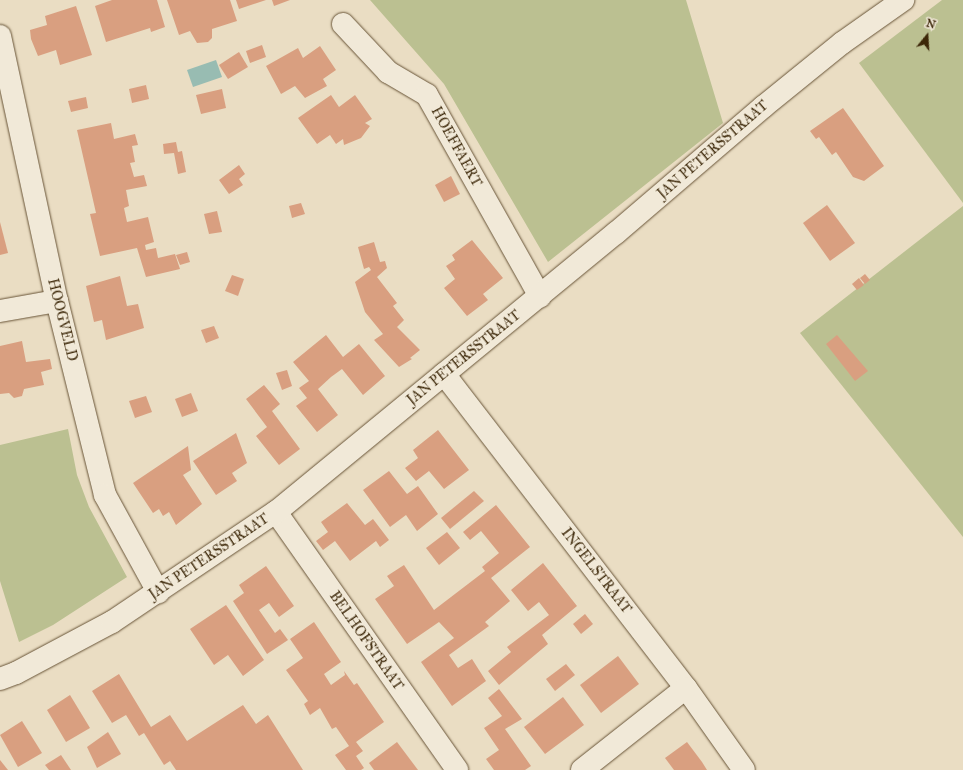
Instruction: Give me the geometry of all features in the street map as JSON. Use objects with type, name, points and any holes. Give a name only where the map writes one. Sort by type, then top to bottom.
[{"type":"street","name":"JAN PETERSSTRAAT","points":[[0,679],[16,673],[112,622],[276,512],[540,296],[769,102],[842,44],[903,0]]},
{"type":"street","name":"HOEFFAERT","points":[[343,24],[388,72],[427,96],[540,296]]},
{"type":"street","name":"HOOGVELD","points":[[0,36],[56,301],[106,495],[158,592]]},
{"type":"street","points":[[0,311],[56,301]]},
{"type":"street","name":"INGELSTRAAT","points":[[444,374],[686,688],[744,770]]},
{"type":"street","name":"BELHOFSTRAAT","points":[[276,512],[457,770]]},
{"type":"street","points":[[582,770],[686,688]]},
{"type":"green space","points":[[370,0],[686,0],[723,123],[548,262],[444,84]]},
{"type":"green space","points":[[942,0],[963,0],[963,203],[859,63]]},
{"type":"green space","points":[[963,206],[963,537],[800,333]]},
{"type":"green space","points":[[68,429],[77,475],[89,507],[127,577],[53,625],[19,642],[0,581],[0,445]]},
{"type":"water","points":[[216,60],[222,77],[193,87],[187,70]]},
{"type":"building","points":[[112,0],[157,0],[165,27],[151,32],[150,28],[106,42],[95,6]]},
{"type":"building","points":[[167,0],[230,0],[237,21],[212,29],[212,38],[208,42],[197,43],[190,31],[179,35]]},
{"type":"building","points":[[236,0],[266,0],[239,9]]},
{"type":"building","points":[[272,0],[290,0],[274,6]]},
{"type":"building","points":[[76,6],[92,55],[60,65],[56,50],[38,56],[31,39],[30,30],[47,25],[45,16]]},
{"type":"building","points":[[262,45],[266,57],[250,63],[246,51]]},
{"type":"building","points":[[320,46],[336,70],[323,79],[327,86],[305,98],[295,86],[281,94],[266,66],[298,48],[303,58]]},
{"type":"building","points":[[239,52],[248,67],[228,79],[219,65]]},
{"type":"building","points":[[146,85],[149,99],[132,103],[129,89]]},
{"type":"building","points":[[222,89],[226,108],[201,114],[196,95]]},
{"type":"building","points":[[331,95],[339,107],[355,95],[372,119],[365,123],[370,126],[361,138],[344,145],[343,139],[336,144],[330,135],[317,144],[298,118]]},
{"type":"building","points":[[86,97],[88,108],[71,112],[68,101]]},
{"type":"building","points":[[843,108],[884,166],[864,181],[853,177],[836,152],[832,155],[819,137],[816,139],[810,131]]},
{"type":"building","points":[[111,123],[114,139],[135,134],[138,145],[132,146],[135,162],[130,163],[134,177],[144,175],[147,186],[126,190],[129,206],[124,208],[127,222],[148,217],[154,242],[145,245],[146,250],[156,248],[158,258],[175,254],[180,269],[146,277],[137,248],[100,256],[90,214],[96,213],[77,130]]},
{"type":"building","points":[[176,142],[178,152],[182,151],[186,172],[178,174],[174,153],[164,154],[163,144]]},
{"type":"building","points":[[239,165],[245,174],[239,179],[243,185],[229,194],[219,180]]},
{"type":"building","points":[[451,176],[460,194],[444,202],[435,185]]},
{"type":"building","points":[[301,203],[305,214],[292,218],[289,206]]},
{"type":"building","points":[[827,205],[855,243],[830,261],[803,223]]},
{"type":"building","points":[[217,211],[222,232],[209,234],[204,214]]},
{"type":"building","points":[[0,222],[8,253],[0,255]]},
{"type":"building","points":[[472,240],[503,278],[483,294],[488,300],[467,316],[444,288],[455,279],[446,266],[455,260],[452,255]]},
{"type":"building","points":[[374,242],[380,262],[385,261],[387,268],[377,277],[397,303],[393,306],[404,320],[397,327],[420,350],[410,358],[412,359],[399,367],[374,340],[383,334],[365,312],[355,282],[371,270],[369,267],[364,269],[358,247]]},
{"type":"building","points":[[187,252],[190,262],[180,265],[176,255]]},
{"type":"building","points":[[865,274],[870,280],[865,284],[860,278]]},
{"type":"building","points":[[232,275],[244,279],[238,296],[225,291]]},
{"type":"building","points":[[120,276],[127,306],[138,304],[144,328],[106,340],[102,320],[94,322],[86,286]]},
{"type":"building","points":[[859,278],[864,285],[857,290],[852,284]]},
{"type":"building","points":[[214,326],[219,338],[206,343],[201,330]]},
{"type":"building","points":[[326,335],[343,357],[359,344],[385,376],[363,395],[342,369],[331,377],[318,389],[338,415],[317,432],[296,406],[307,398],[299,388],[309,381],[293,362]]},
{"type":"building","points":[[837,335],[868,371],[855,381],[826,344]]},
{"type":"building","points":[[22,341],[26,362],[50,359],[52,369],[41,372],[44,385],[24,389],[22,396],[14,398],[9,393],[0,394],[0,346]]},
{"type":"building","points":[[287,370],[292,386],[282,390],[276,373]]},
{"type":"building","points":[[264,385],[280,404],[272,411],[300,449],[279,465],[256,436],[267,427],[246,399]]},
{"type":"building","points":[[191,393],[198,411],[182,417],[175,399]]},
{"type":"building","points":[[146,396],[152,412],[135,418],[129,401]]},
{"type":"building","points":[[438,430],[469,470],[444,489],[429,471],[416,481],[405,468],[418,458],[413,450]]},
{"type":"building","points":[[236,433],[247,463],[232,473],[237,481],[216,495],[193,461]]},
{"type":"building","points":[[188,446],[191,470],[183,475],[202,504],[176,525],[169,512],[163,516],[159,509],[153,513],[133,483]]},
{"type":"building","points":[[389,471],[407,494],[418,486],[438,514],[417,531],[406,515],[390,527],[363,490]]},
{"type":"building","points":[[474,491],[484,501],[450,529],[441,518]]},
{"type":"building","points":[[347,503],[365,525],[373,519],[389,540],[380,547],[376,541],[350,561],[335,541],[323,550],[316,541],[328,532],[321,522]]},
{"type":"building","points":[[496,505],[530,547],[491,578],[510,601],[485,622],[489,626],[449,655],[458,668],[472,659],[486,681],[452,706],[421,662],[454,638],[439,622],[407,644],[375,599],[394,586],[387,576],[404,565],[434,610],[485,571],[482,567],[499,553],[481,531],[470,540],[463,532]]},
{"type":"building","points":[[447,532],[460,548],[439,565],[426,548]]},
{"type":"building","points":[[543,563],[577,606],[542,635],[548,644],[499,685],[488,671],[511,652],[507,647],[549,615],[539,602],[528,611],[511,590]]},
{"type":"building","points":[[266,566],[294,606],[279,617],[269,603],[259,610],[275,633],[280,629],[288,640],[267,654],[233,601],[244,593],[239,585]]},
{"type":"building","points":[[226,605],[264,660],[243,676],[228,655],[214,665],[190,629]]},
{"type":"building","points":[[585,614],[593,624],[581,634],[573,624]]},
{"type":"building","points":[[314,622],[341,662],[324,674],[331,685],[345,675],[344,671],[354,685],[357,683],[384,722],[356,742],[363,751],[356,756],[364,768],[361,770],[346,770],[335,755],[349,746],[336,727],[332,729],[320,708],[310,715],[304,704],[308,701],[286,670],[303,658],[290,639]]},
{"type":"building","points":[[618,656],[639,684],[601,713],[580,685]]},
{"type":"building","points":[[566,664],[575,675],[555,691],[546,679]]},
{"type":"building","points":[[119,674],[151,727],[170,715],[187,741],[243,705],[256,724],[268,715],[303,770],[176,770],[170,761],[164,765],[144,733],[139,736],[126,715],[112,723],[92,691]]},
{"type":"building","points":[[499,689],[522,719],[505,729],[531,766],[525,770],[494,770],[486,759],[499,750],[484,728],[502,716],[488,698]]},
{"type":"building","points":[[70,695],[90,728],[66,742],[47,710]]},
{"type":"building","points":[[563,697],[584,725],[545,754],[524,727]]},
{"type":"building","points":[[22,721],[42,753],[18,767],[0,735]]},
{"type":"building","points":[[108,732],[121,754],[97,768],[87,747]]},
{"type":"building","points":[[397,742],[418,770],[374,770],[369,763]]},
{"type":"building","points":[[687,742],[707,770],[674,770],[665,758]]},
{"type":"building","points":[[61,755],[71,770],[49,770],[45,765]]},
{"type":"building","points":[[0,760],[8,770],[0,770]]}]
